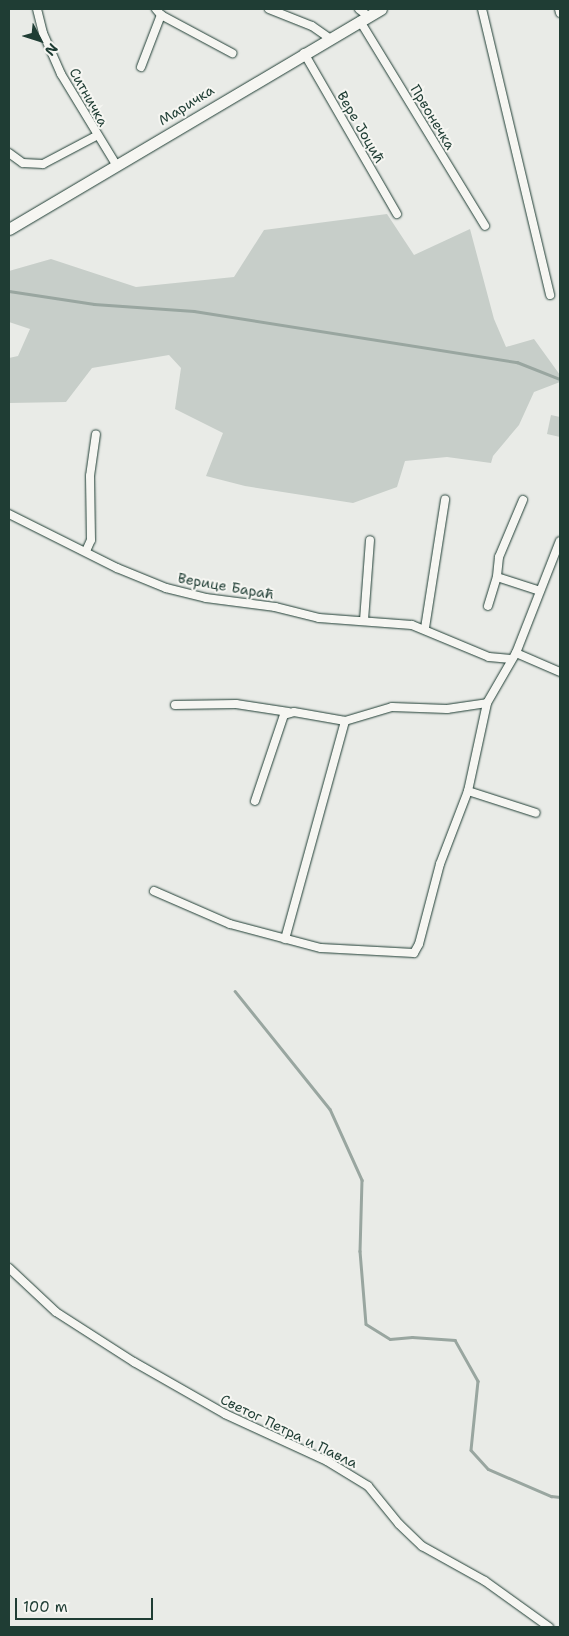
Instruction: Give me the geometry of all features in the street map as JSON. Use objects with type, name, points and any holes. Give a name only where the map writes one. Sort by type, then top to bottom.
[{"type":"street","name":"Ситничка","points":[[37,9],[43,33],[61,74],[96,136],[117,166]]},
{"type":"street","points":[[269,9],[312,26],[329,38]]},
{"type":"street","name":"Маричка","points":[[9,229],[329,38],[363,15],[381,9]]},
{"type":"street","points":[[482,9],[550,295]]},
{"type":"street","points":[[141,67],[155,11],[232,53]]},
{"type":"street","name":"Првонечка","points":[[363,15],[485,226]]},
{"type":"street","name":"Вере Јоцић","points":[[304,53],[397,214]]},
{"type":"street","points":[[9,153],[23,163],[43,164],[96,136]]},
{"type":"street","points":[[86,551],[91,540],[90,476],[96,434]]},
{"type":"street","points":[[425,628],[445,500]]},
{"type":"street","points":[[488,606],[497,577],[499,558],[523,500]]},
{"type":"street","name":"Верице Бараћ","points":[[9,514],[140,578],[194,595],[274,607],[319,618],[364,620],[425,628],[479,654],[513,656],[560,672]]},
{"type":"street","points":[[364,620],[370,540]]},
{"type":"street","points":[[154,891],[222,921],[321,948],[406,955],[416,951],[440,864],[468,791],[487,703],[513,656],[560,541]]},
{"type":"street","points":[[497,577],[540,590]]},
{"type":"street","points":[[175,705],[236,704],[345,721],[392,707],[446,709],[487,703]]},
{"type":"street","points":[[255,801],[279,723],[288,712]]},
{"type":"street","points":[[285,939],[345,721]]},
{"type":"street","points":[[468,791],[536,813]]},
{"type":"street","name":"Светог Петра и Павла","points":[[9,1268],[56,1312],[134,1362],[225,1414],[327,1461],[361,1481],[379,1496],[399,1524],[422,1546],[485,1581],[548,1627]]},
{"type":"shaded area","points":[[387,214],[414,255],[470,229],[494,319],[506,347],[534,339],[560,375],[560,382],[534,392],[519,425],[493,456],[491,463],[447,457],[405,461],[397,487],[353,503],[245,486],[206,476],[223,433],[175,409],[181,368],[169,355],[92,368],[66,402],[9,403],[9,358],[18,356],[30,329],[9,322],[9,271],[51,259],[136,287],[234,277],[264,230]]},
{"type":"shaded area","points":[[551,415],[560,417],[560,437],[547,434]]},
{"type":"waterway","points":[[9,291],[94,304],[194,311],[517,362],[560,379]]},
{"type":"waterway","points":[[235,991],[330,1109],[362,1180],[360,1251],[366,1324],[390,1339],[412,1337],[455,1340],[478,1381],[471,1450],[488,1469],[551,1496],[560,1497]]}]
